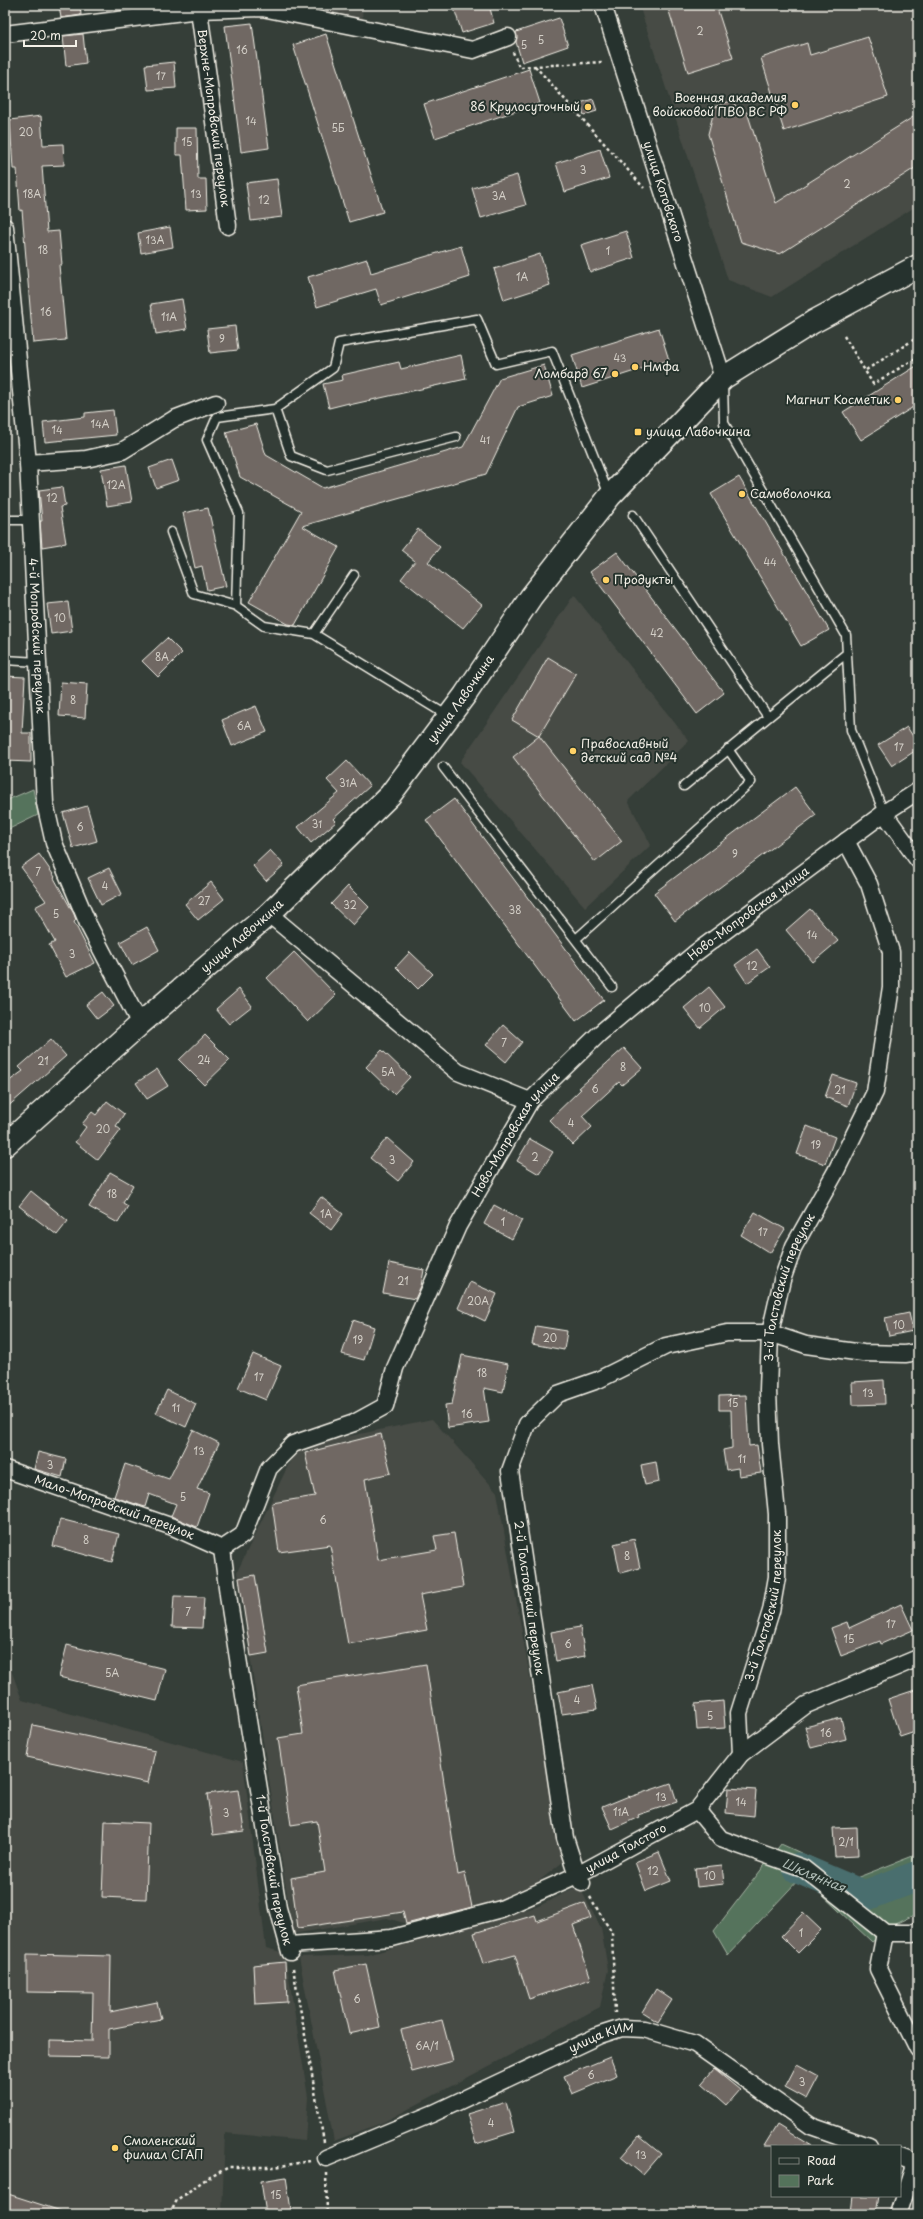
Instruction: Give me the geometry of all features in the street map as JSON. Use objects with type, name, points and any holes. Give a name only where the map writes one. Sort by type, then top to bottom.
[{"type":"main road","name":"улица Лавочкина","points":[[5,1145],[140,1024],[269,914],[390,795],[448,717],[531,597],[610,496],[723,378],[813,322],[918,266]]},
{"type":"street","name":"улица Котовского","points":[[603,5],[723,378]]},
{"type":"street","points":[[5,34],[199,10],[262,8],[473,50],[508,37]]},
{"type":"street","name":"Верхне-Мопровский переулок","points":[[199,10],[228,226]]},
{"type":"street","name":"4-й Мопровский переулок","points":[[5,227],[28,463],[45,803],[54,843],[90,926],[140,1024]]},
{"type":"street","points":[[28,463],[86,459],[122,451],[174,419],[216,403]]},
{"type":"street","name":"Ново-Мопровская улица","points":[[222,1549],[243,1535],[269,1468],[293,1444],[354,1423],[385,1406],[395,1368],[458,1226],[530,1101],[599,1034],[694,954],[846,841],[918,791]]},
{"type":"street","points":[[884,814],[918,860]]},
{"type":"street","name":"3-й Толстовский переулок","points":[[741,1754],[739,1713],[771,1611],[776,1577],[777,1514],[770,1444],[768,1390],[770,1333],[782,1280],[794,1246],[835,1173],[875,1092],[890,995],[891,952],[869,884],[846,841]]},
{"type":"street","points":[[269,914],[458,1072],[530,1101]]},
{"type":"street","name":"2-й Толстовский переулок","points":[[579,1879],[565,1838],[510,1470],[527,1424],[558,1394],[598,1380],[666,1346],[727,1333],[770,1333],[806,1345],[863,1353],[905,1354],[918,1352]]},
{"type":"street","name":"Мало-Мопровский переулок","points":[[5,1469],[173,1527],[222,1549]]},
{"type":"street","name":"1-й Толстовский переулок","points":[[222,1549],[229,1602],[278,1908],[289,1948]]},
{"type":"street","name":"улица Толстого","points":[[289,1948],[392,1938],[501,1909],[579,1879],[698,1811],[741,1754],[806,1705],[918,1658]]},
{"type":"street","points":[[698,1811],[720,1839],[803,1868],[885,1933],[912,1933],[918,1930]]},
{"type":"street","points":[[885,1933],[878,1969],[918,2049]]},
{"type":"street","name":"улица КИМ","points":[[326,2158],[434,2113],[600,2035],[622,2028],[644,2029],[695,2044],[811,2126],[865,2145]]},
{"type":"street","points":[[898,2214],[917,2163],[901,2157]]},
{"type":"lane","points":[[236,606],[238,513],[207,440],[217,417],[275,409],[333,368],[339,343],[477,319],[496,364],[552,350],[610,496]]},
{"type":"lane","points":[[723,378],[724,423],[846,635],[851,730],[884,814]]},
{"type":"lane","points":[[275,409],[291,456],[327,470],[456,436]]},
{"type":"lane","points":[[632,515],[768,717]]},
{"type":"lane","points":[[5,520],[31,520]]},
{"type":"lane","points":[[170,532],[194,594],[236,606],[264,626],[314,634],[448,717]]},
{"type":"lane","points":[[314,634],[354,575]]},
{"type":"lane","points":[[684,786],[847,653]]},
{"type":"lane","points":[[5,660],[38,662]]},
{"type":"lane","points":[[576,939],[751,782],[728,750]]},
{"type":"lane","points":[[443,767],[612,987]]},
{"type":"path","points":[[508,37],[519,67],[602,62]]},
{"type":"path","points":[[535,66],[645,189]]},
{"type":"path","points":[[844,336],[866,370],[873,384],[918,357]]},
{"type":"path","points":[[866,370],[918,338]]},
{"type":"path","points":[[579,1879],[612,1933],[615,2013],[622,2028]]},
{"type":"path","name":"1-й Толстовский переулок","points":[[289,1948],[326,2158],[327,2214]]},
{"type":"path","points":[[170,2214],[177,2200],[203,2181],[229,2167],[275,2167],[326,2158]]},
{"type":"shaded area","points":[[220,5],[362,5],[363,31],[220,13]]},
{"type":"shaded area","name":"Военная академия войсковой ПВО ВС РФ","points":[[639,5],[918,5],[918,205],[772,297],[728,280]]},
{"type":"shaded area","name":"Православный детский сад №4","points":[[574,595],[689,741],[628,801],[651,845],[585,907],[460,762]]},
{"type":"shaded area","points":[[432,1419],[497,1492],[563,1862],[530,1888],[497,1905],[414,1926],[387,1918],[293,1934],[237,1572],[297,1447]]},
{"type":"shaded area","points":[[5,1653],[22,1700],[243,1762],[266,1948],[285,1953],[308,2097],[305,2141],[225,2133],[222,2214],[5,2214]]},
{"type":"shaded area","points":[[579,1886],[601,1928],[608,1970],[600,2007],[384,2122],[334,2141],[299,1957],[368,1955],[539,1906]]},
{"type":"green space","points":[[33,789],[38,815],[5,831],[5,801]]},
{"type":"green space","points":[[781,1844],[856,1878],[918,1854],[918,1913],[895,1924],[872,1942],[802,1876],[728,1955],[714,1931]]},
{"type":"building","points":[[59,5],[80,5],[81,15],[61,18]]},
{"type":"building","points":[[453,5],[489,5],[494,23],[462,33]]},
{"type":"building","points":[[667,5],[716,5],[733,58],[688,72]]},
{"type":"building","points":[[559,18],[568,46],[522,62],[516,42],[516,32]]},
{"type":"building","points":[[252,23],[269,148],[241,152],[225,26]]},
{"type":"building","points":[[83,34],[86,63],[66,66],[63,36]]},
{"type":"building","points":[[326,34],[383,212],[349,222],[293,45]]},
{"type":"building","points":[[868,37],[888,97],[784,131],[761,58],[807,43],[810,55]]},
{"type":"building","points":[[174,62],[176,88],[148,90],[145,65]]},
{"type":"building","points":[[529,69],[540,103],[435,138],[424,104]]},
{"type":"building","name":"86 Крулосуточный","points":[[593,99],[597,111],[584,115],[580,103]]},
{"type":"building","points":[[733,100],[738,112],[747,112],[776,203],[918,114],[918,166],[780,254],[741,242],[708,134],[715,107]]},
{"type":"building","points":[[41,116],[43,145],[63,144],[64,165],[42,166],[47,232],[59,231],[62,265],[59,265],[66,340],[33,343],[22,210],[20,211],[17,169],[13,169],[10,120]]},
{"type":"building","points":[[176,128],[197,128],[198,179],[206,179],[207,209],[186,210],[182,155],[176,155]]},
{"type":"building","points":[[600,149],[609,178],[565,192],[556,163]]},
{"type":"building","points":[[517,175],[526,205],[481,218],[472,188]]},
{"type":"building","points":[[277,179],[282,217],[251,221],[246,183]]},
{"type":"building","points":[[170,227],[173,247],[141,253],[138,233]]},
{"type":"building","points":[[626,231],[634,258],[590,272],[581,245]]},
{"type":"building","points":[[461,246],[470,277],[381,305],[376,289],[317,307],[308,277],[367,259],[371,273]]},
{"type":"building","points":[[540,254],[550,285],[504,300],[494,269]]},
{"type":"building","points":[[182,299],[187,329],[156,334],[151,304]]},
{"type":"building","points":[[235,326],[238,350],[210,353],[207,329]]},
{"type":"building","points":[[659,328],[669,360],[582,388],[572,355]]},
{"type":"building","points":[[461,355],[466,379],[349,405],[349,403],[329,408],[323,384],[343,380],[342,375],[399,362],[401,369]]},
{"type":"building","points":[[544,365],[553,396],[518,407],[486,474],[302,526],[339,547],[295,625],[288,624],[249,602],[301,511],[240,477],[226,432],[256,424],[266,455],[323,488],[463,447],[500,378]]},
{"type":"building","points":[[918,365],[918,404],[861,440],[843,412]]},
{"type":"building","points":[[113,410],[116,435],[45,442],[43,422],[85,417],[85,413]]},
{"type":"building","points":[[172,460],[179,480],[156,488],[149,468]]},
{"type":"building","points":[[126,465],[132,502],[107,506],[101,469]]},
{"type":"building","points":[[739,477],[829,630],[801,646],[711,494]]},
{"type":"building","points":[[62,487],[65,506],[60,507],[66,543],[42,547],[40,521],[42,521],[39,490]]},
{"type":"building","points":[[208,508],[226,586],[207,590],[202,566],[195,568],[183,513]]},
{"type":"building","points":[[418,529],[440,547],[428,562],[482,605],[463,628],[401,579],[415,561],[401,550]]},
{"type":"building","points":[[617,552],[724,693],[697,714],[590,572]]},
{"type":"building","points":[[68,602],[72,631],[51,634],[47,604]]},
{"type":"building","points":[[167,638],[182,653],[158,677],[142,661]]},
{"type":"building","points":[[548,657],[576,674],[539,736],[512,720]]},
{"type":"building","points":[[5,676],[25,677],[22,733],[31,733],[31,762],[5,761]]},
{"type":"building","points":[[61,682],[87,684],[85,718],[59,716]]},
{"type":"building","points":[[256,706],[267,732],[232,746],[222,720]]},
{"type":"building","points":[[907,727],[918,744],[918,749],[892,766],[878,745]]},
{"type":"building","points":[[539,736],[622,841],[595,862],[513,757]]},
{"type":"building","points":[[347,761],[370,786],[333,819],[336,822],[311,843],[298,827],[339,793],[327,780]]},
{"type":"building","points":[[795,787],[816,815],[675,921],[654,893]]},
{"type":"building","points":[[454,799],[604,1000],[576,1021],[426,820]]},
{"type":"building","points":[[87,806],[97,841],[73,848],[63,813]]},
{"type":"building","points":[[270,850],[284,865],[266,881],[253,866]]},
{"type":"building","points":[[39,854],[55,877],[54,878],[74,914],[76,920],[74,922],[95,963],[66,977],[49,945],[55,942],[35,907],[46,901],[21,867]]},
{"type":"building","points":[[109,868],[122,894],[101,905],[88,878]]},
{"type":"building","points":[[211,882],[224,899],[198,920],[185,904]]},
{"type":"building","points":[[348,886],[369,907],[353,925],[331,904]]},
{"type":"building","points":[[810,909],[838,941],[813,962],[786,930]]},
{"type":"building","points":[[147,927],[159,950],[132,965],[120,942]]},
{"type":"building","points":[[757,949],[770,967],[747,983],[735,965]]},
{"type":"building","points":[[294,952],[336,995],[308,1022],[267,978]]},
{"type":"building","points":[[410,952],[433,974],[418,989],[396,967]]},
{"type":"building","points":[[709,987],[725,1007],[700,1028],[684,1008]]},
{"type":"building","points":[[239,989],[252,1006],[229,1024],[216,1009]]},
{"type":"building","points":[[103,992],[114,1006],[97,1019],[86,1005]]},
{"type":"building","points":[[503,1025],[522,1042],[506,1062],[486,1045]]},
{"type":"building","points":[[205,1035],[230,1060],[204,1085],[179,1060]]},
{"type":"building","points":[[51,1039],[66,1056],[5,1109],[5,1084],[23,1071],[19,1067]]},
{"type":"building","points":[[624,1048],[642,1068],[622,1085],[619,1082],[582,1116],[592,1127],[573,1145],[549,1120],[581,1089],[579,1088]]},
{"type":"building","points":[[382,1050],[410,1077],[394,1094],[366,1067]]},
{"type":"building","points":[[157,1069],[168,1086],[147,1099],[136,1083]]},
{"type":"building","points":[[833,1075],[856,1083],[848,1106],[825,1097]]},
{"type":"building","points":[[107,1101],[124,1114],[116,1126],[121,1130],[98,1160],[75,1142],[86,1127],[82,1124],[92,1112],[96,1115]]},
{"type":"building","points":[[807,1126],[835,1137],[825,1164],[797,1154]]},
{"type":"building","points":[[387,1138],[414,1162],[398,1181],[370,1158]]},
{"type":"building","points":[[530,1139],[553,1152],[539,1174],[517,1161]]},
{"type":"building","points":[[110,1172],[133,1185],[123,1203],[128,1206],[118,1223],[89,1207]]},
{"type":"building","points":[[31,1191],[68,1221],[57,1235],[19,1206]]},
{"type":"building","points":[[321,1197],[343,1214],[331,1230],[309,1213]]},
{"type":"building","points":[[494,1205],[522,1220],[512,1239],[484,1224]]},
{"type":"building","points":[[755,1212],[785,1229],[770,1253],[741,1235]]},
{"type":"building","points":[[389,1263],[424,1270],[421,1286],[415,1299],[383,1293]]},
{"type":"building","points":[[470,1282],[497,1294],[485,1321],[458,1308]]},
{"type":"building","points":[[909,1313],[913,1331],[889,1336],[885,1318]]},
{"type":"building","points":[[353,1320],[374,1327],[364,1360],[342,1354]]},
{"type":"building","points":[[536,1326],[567,1331],[564,1350],[532,1344]]},
{"type":"building","points":[[253,1354],[281,1366],[266,1400],[238,1388]]},
{"type":"building","points":[[462,1355],[508,1364],[503,1392],[484,1388],[489,1422],[448,1428],[445,1405],[452,1404]]},
{"type":"building","points":[[884,1380],[885,1404],[853,1405],[852,1382]]},
{"type":"building","points":[[167,1390],[196,1404],[186,1427],[156,1413]]},
{"type":"building","points":[[746,1395],[749,1446],[757,1445],[761,1473],[739,1476],[738,1468],[726,1470],[723,1450],[732,1448],[731,1410],[719,1410],[719,1396]]},
{"type":"building","points":[[193,1430],[219,1443],[197,1489],[209,1493],[197,1527],[171,1516],[176,1504],[149,1494],[145,1507],[114,1497],[125,1464],[169,1479]]},
{"type":"building","points":[[381,1434],[391,1473],[365,1479],[378,1560],[437,1550],[434,1536],[454,1533],[463,1587],[420,1595],[427,1630],[348,1644],[330,1545],[279,1552],[272,1503],[315,1496],[305,1453]]},
{"type":"building","points":[[38,1452],[66,1459],[62,1477],[34,1469]]},
{"type":"building","points":[[656,1462],[659,1482],[645,1485],[641,1465]]},
{"type":"building","points":[[60,1519],[119,1534],[112,1562],[53,1546]]},
{"type":"building","points":[[634,1539],[640,1568],[620,1573],[614,1544]]},
{"type":"building","points":[[255,1575],[268,1653],[251,1656],[239,1578]]},
{"type":"building","points":[[174,1596],[204,1597],[202,1628],[172,1627]]},
{"type":"building","points":[[901,1604],[913,1630],[881,1644],[880,1641],[841,1656],[831,1628],[847,1622],[849,1628]]},
{"type":"building","points":[[580,1627],[585,1656],[556,1661],[551,1632]]},
{"type":"building","points":[[67,1645],[165,1669],[157,1701],[59,1677]]},
{"type":"building","points":[[426,1664],[458,1875],[465,1873],[472,1907],[406,1924],[403,1912],[298,1928],[291,1878],[325,1872],[317,1821],[291,1825],[278,1738],[303,1734],[296,1685]]},
{"type":"building","points":[[592,1685],[597,1709],[562,1714],[558,1692]]},
{"type":"building","points":[[918,1689],[918,1731],[900,1737],[888,1699]]},
{"type":"building","points":[[723,1701],[725,1728],[697,1730],[695,1704]]},
{"type":"building","points":[[841,1718],[846,1739],[811,1748],[805,1727]]},
{"type":"building","points":[[33,1725],[155,1751],[148,1783],[27,1757]]},
{"type":"building","points":[[671,1783],[677,1802],[638,1815],[639,1817],[612,1829],[602,1807],[629,1796],[630,1797]]},
{"type":"building","points":[[728,1788],[756,1790],[754,1816],[726,1813]]},
{"type":"building","points":[[238,1790],[244,1831],[213,1835],[207,1794]]},
{"type":"building","points":[[105,1821],[149,1823],[146,1899],[102,1897]]},
{"type":"building","points":[[857,1827],[858,1856],[835,1857],[833,1828]]},
{"type":"building","points":[[659,1852],[671,1881],[646,1891],[635,1862]]},
{"type":"building","points":[[722,1865],[724,1884],[697,1887],[695,1868]]},
{"type":"building","points":[[585,1903],[591,1918],[573,1925],[591,1979],[529,1999],[515,1955],[483,1964],[474,1933],[535,1915],[537,1921]]},
{"type":"building","points":[[803,1913],[821,1930],[798,1953],[781,1936]]},
{"type":"building","points":[[27,1954],[111,1956],[110,2012],[157,2002],[161,2019],[109,2029],[109,2057],[50,2056],[50,2040],[92,2041],[93,1993],[27,1992]]},
{"type":"building","points":[[285,1962],[287,2002],[255,2004],[253,1965]]},
{"type":"building","points":[[366,1964],[380,2027],[349,2034],[335,1970]]},
{"type":"building","points":[[656,1989],[672,2000],[658,2022],[642,2012]]},
{"type":"building","points":[[442,2020],[453,2061],[412,2072],[401,2030]]},
{"type":"building","points":[[610,2057],[617,2075],[572,2094],[564,2076]]},
{"type":"building","points":[[797,2064],[819,2076],[807,2099],[785,2087]]},
{"type":"building","points":[[714,2069],[740,2090],[727,2105],[702,2083]]},
{"type":"building","points":[[506,2102],[514,2132],[476,2144],[467,2114]]},
{"type":"building","points":[[777,2125],[809,2145],[771,2145],[764,2146]]},
{"type":"building","points":[[639,2136],[661,2154],[643,2175],[621,2157]]},
{"type":"building","points":[[286,2177],[291,2210],[266,2214],[261,2181]]},
{"type":"building","points":[[5,2193],[61,2211],[61,2214],[5,2214]]},
{"type":"building","points":[[853,2197],[879,2197],[876,2214],[851,2213]]},
{"type":"waterway","name":"Шклянная","points":[[798,1868],[864,1896],[918,1876]]},
{"type":"place","name":"Военная академия войсковой ПВО ВС РФ","points":[[795,105]]},
{"type":"place","name":"86 Крулосуточный","points":[[588,107]]},
{"type":"place","name":"Нмфа","points":[[635,367]]},
{"type":"place","name":"Ломбард 67","points":[[615,374]]},
{"type":"place","name":"Магнит Косметик","points":[[898,400]]},
{"type":"place","name":"улица Лавочкина","points":[[638,432]]},
{"type":"place","name":"Самоволочка","points":[[742,494]]},
{"type":"place","name":"Продукты","points":[[606,580]]},
{"type":"place","name":"Православный детский сад №4","points":[[573,751]]},
{"type":"place","name":"Смоленский филиал СГАП","points":[[115,2148]]}]
